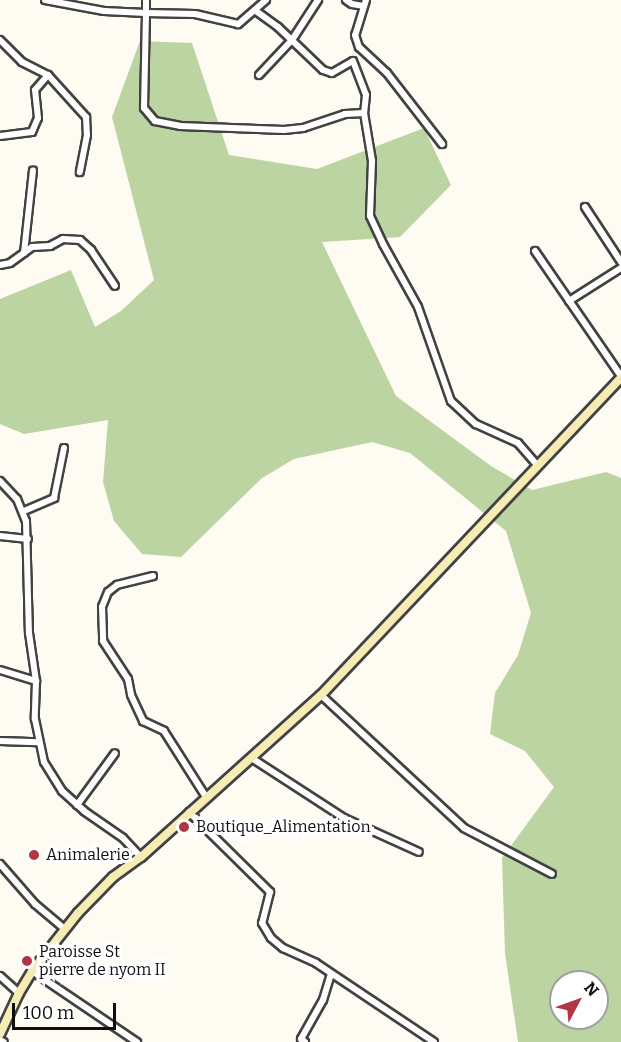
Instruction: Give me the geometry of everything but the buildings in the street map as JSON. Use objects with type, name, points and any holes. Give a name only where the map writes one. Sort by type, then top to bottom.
[{"type":"main road","points":[[0,1034],[32,971],[64,928],[113,877],[141,857],[206,797],[253,759],[321,695],[621,377]]},
{"type":"street","points":[[45,0],[83,3],[146,13],[195,14],[238,24],[256,11],[266,0]]},
{"type":"street","points":[[146,0],[144,108],[155,121],[180,126],[284,130],[303,128],[345,114],[364,113]]},
{"type":"street","points":[[259,75],[292,40],[318,0]]},
{"type":"street","points":[[346,0],[352,4],[364,3],[355,35],[359,47],[387,73],[442,144]]},
{"type":"street","points":[[256,11],[292,40],[323,70],[332,74],[353,61],[366,95],[364,113],[372,160],[370,216],[388,254],[418,307],[451,400],[476,424],[518,443],[538,466]]},
{"type":"street","points":[[0,40],[22,62],[48,75],[86,117],[87,135],[80,172]]},
{"type":"street","points":[[0,136],[32,132],[38,118],[35,90],[48,75]]},
{"type":"street","points":[[24,253],[33,170]]},
{"type":"street","points":[[585,207],[621,262]]},
{"type":"street","points":[[0,265],[10,263],[32,247],[50,246],[63,238],[80,240],[91,250],[115,286]]},
{"type":"street","points":[[536,251],[621,377]]},
{"type":"street","points":[[569,302],[621,268]]},
{"type":"street","points":[[24,511],[54,498],[64,448]]},
{"type":"street","points":[[0,482],[13,493],[24,511],[28,539],[29,633],[36,681],[34,719],[38,742],[51,776],[77,806],[123,838],[141,857]]},
{"type":"street","points":[[0,536],[28,539]]},
{"type":"street","points":[[153,576],[117,585],[108,592],[102,607],[103,641],[128,679],[131,696],[143,721],[164,731],[206,797]]},
{"type":"street","points":[[0,670],[36,681]]},
{"type":"street","points":[[321,695],[458,822],[490,842],[552,874]]},
{"type":"street","points":[[0,741],[38,742]]},
{"type":"street","points":[[77,806],[115,753]]},
{"type":"street","points":[[253,759],[344,818],[419,852]]},
{"type":"street","points":[[189,812],[270,892],[262,923],[271,939],[283,948],[316,963],[434,1042]]},
{"type":"street","points":[[0,864],[35,904],[64,928]]},
{"type":"street","points":[[32,971],[137,1042]]},
{"type":"street","points":[[305,1042],[301,1039],[323,1000],[331,974]]},
{"type":"street","points":[[0,975],[19,993]]},
{"type":"street","points":[[0,1040],[4,1042]]},
{"type":"green space","points":[[140,41],[192,43],[229,155],[317,169],[424,128],[451,185],[400,237],[322,242],[396,396],[491,466],[532,490],[606,472],[621,478],[621,1042],[518,1042],[505,953],[502,858],[554,787],[525,751],[490,734],[495,693],[518,655],[531,613],[506,531],[410,453],[372,442],[294,459],[262,478],[181,557],[142,554],[114,521],[103,482],[108,420],[24,434],[0,424],[0,299],[71,270],[95,327],[121,311],[154,280],[112,117]]},
{"type":"place","name":"Boutique_Alimentation","points":[[184,827]]},
{"type":"place","name":"Animalerie","points":[[34,855]]},
{"type":"place","name":"Paroisse St pierre de nyom II","points":[[27,961]]}]
